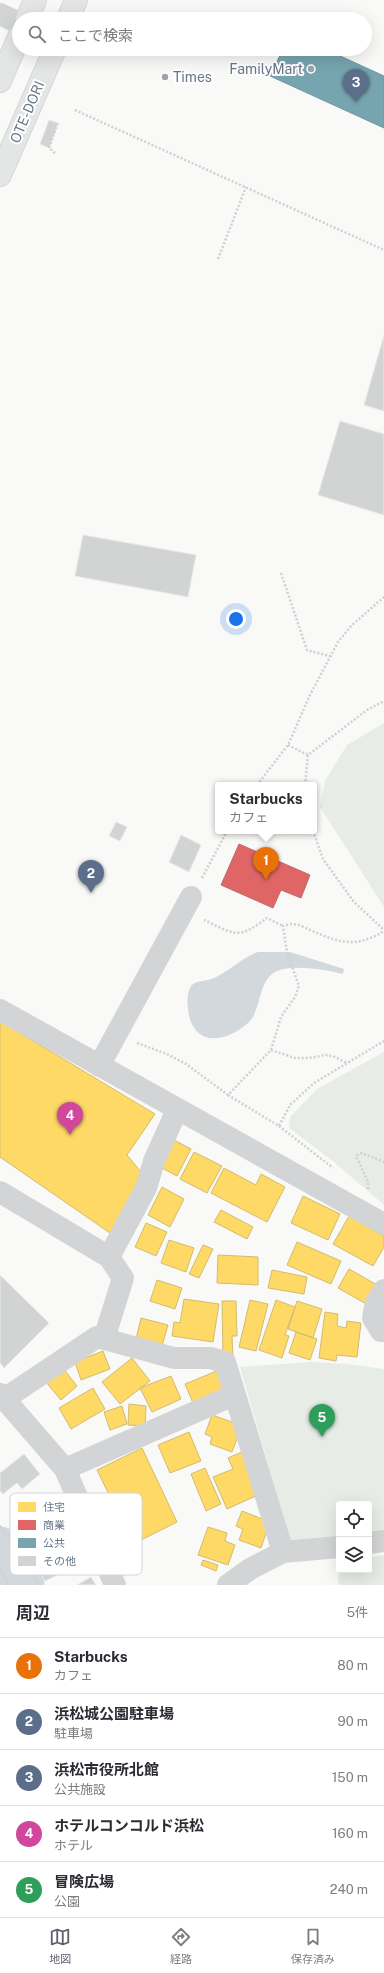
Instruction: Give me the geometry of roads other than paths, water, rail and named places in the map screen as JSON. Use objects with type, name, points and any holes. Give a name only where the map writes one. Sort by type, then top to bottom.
[{"type":"highway","points":[[30,12],[35,0]]},
{"type":"highway","points":[[71,12],[76,0]]},
{"type":"highway","points":[[0,81],[12,53]]},
{"type":"highway","name":"OTE-DORI","points":[[0,175],[52,56]]},
{"type":"street","points":[[0,14],[12,20]]},
{"type":"street","points":[[99,1066],[188,904]]},
{"type":"street","points":[[0,1010],[384,1224]]},
{"type":"street","points":[[109,1257],[146,1188],[154,1161],[177,1110]]},
{"type":"street","points":[[0,1192],[109,1257],[123,1278],[104,1339]]},
{"type":"street","points":[[384,1290],[376,1302],[373,1318],[381,1331],[384,1331]]},
{"type":"street","points":[[75,1493],[65,1469],[2,1396],[97,1336],[174,1358],[210,1358],[225,1362],[283,1552]]},
{"type":"street","points":[[65,1469],[234,1395]]},
{"type":"street","points":[[372,1543],[384,1541]]},
{"type":"street","points":[[228,1585],[250,1569],[283,1552],[336,1547]]},
{"type":"street","points":[[111,1575],[115,1585]]},
{"type":"waterway","points":[[0,1547],[10,1561]]},
{"type":"waterway","points":[[19,1575],[24,1585]]},
{"type":"place","name":"FamilyMart","points":[[311,69]]},
{"type":"place","name":"Times","points":[[165,77]]},
{"type":"place","name":"浜松市役所北館","points":[[356,102]]},
{"type":"place","name":"Starbucks","points":[[266,880]]},
{"type":"place","name":"浜松城公園駐車場","points":[[91,893]]},
{"type":"place","name":"ホテルコンコルド浜松","points":[[70,1135]]},
{"type":"place","name":"冒険広場","points":[[322,1437]]}]
